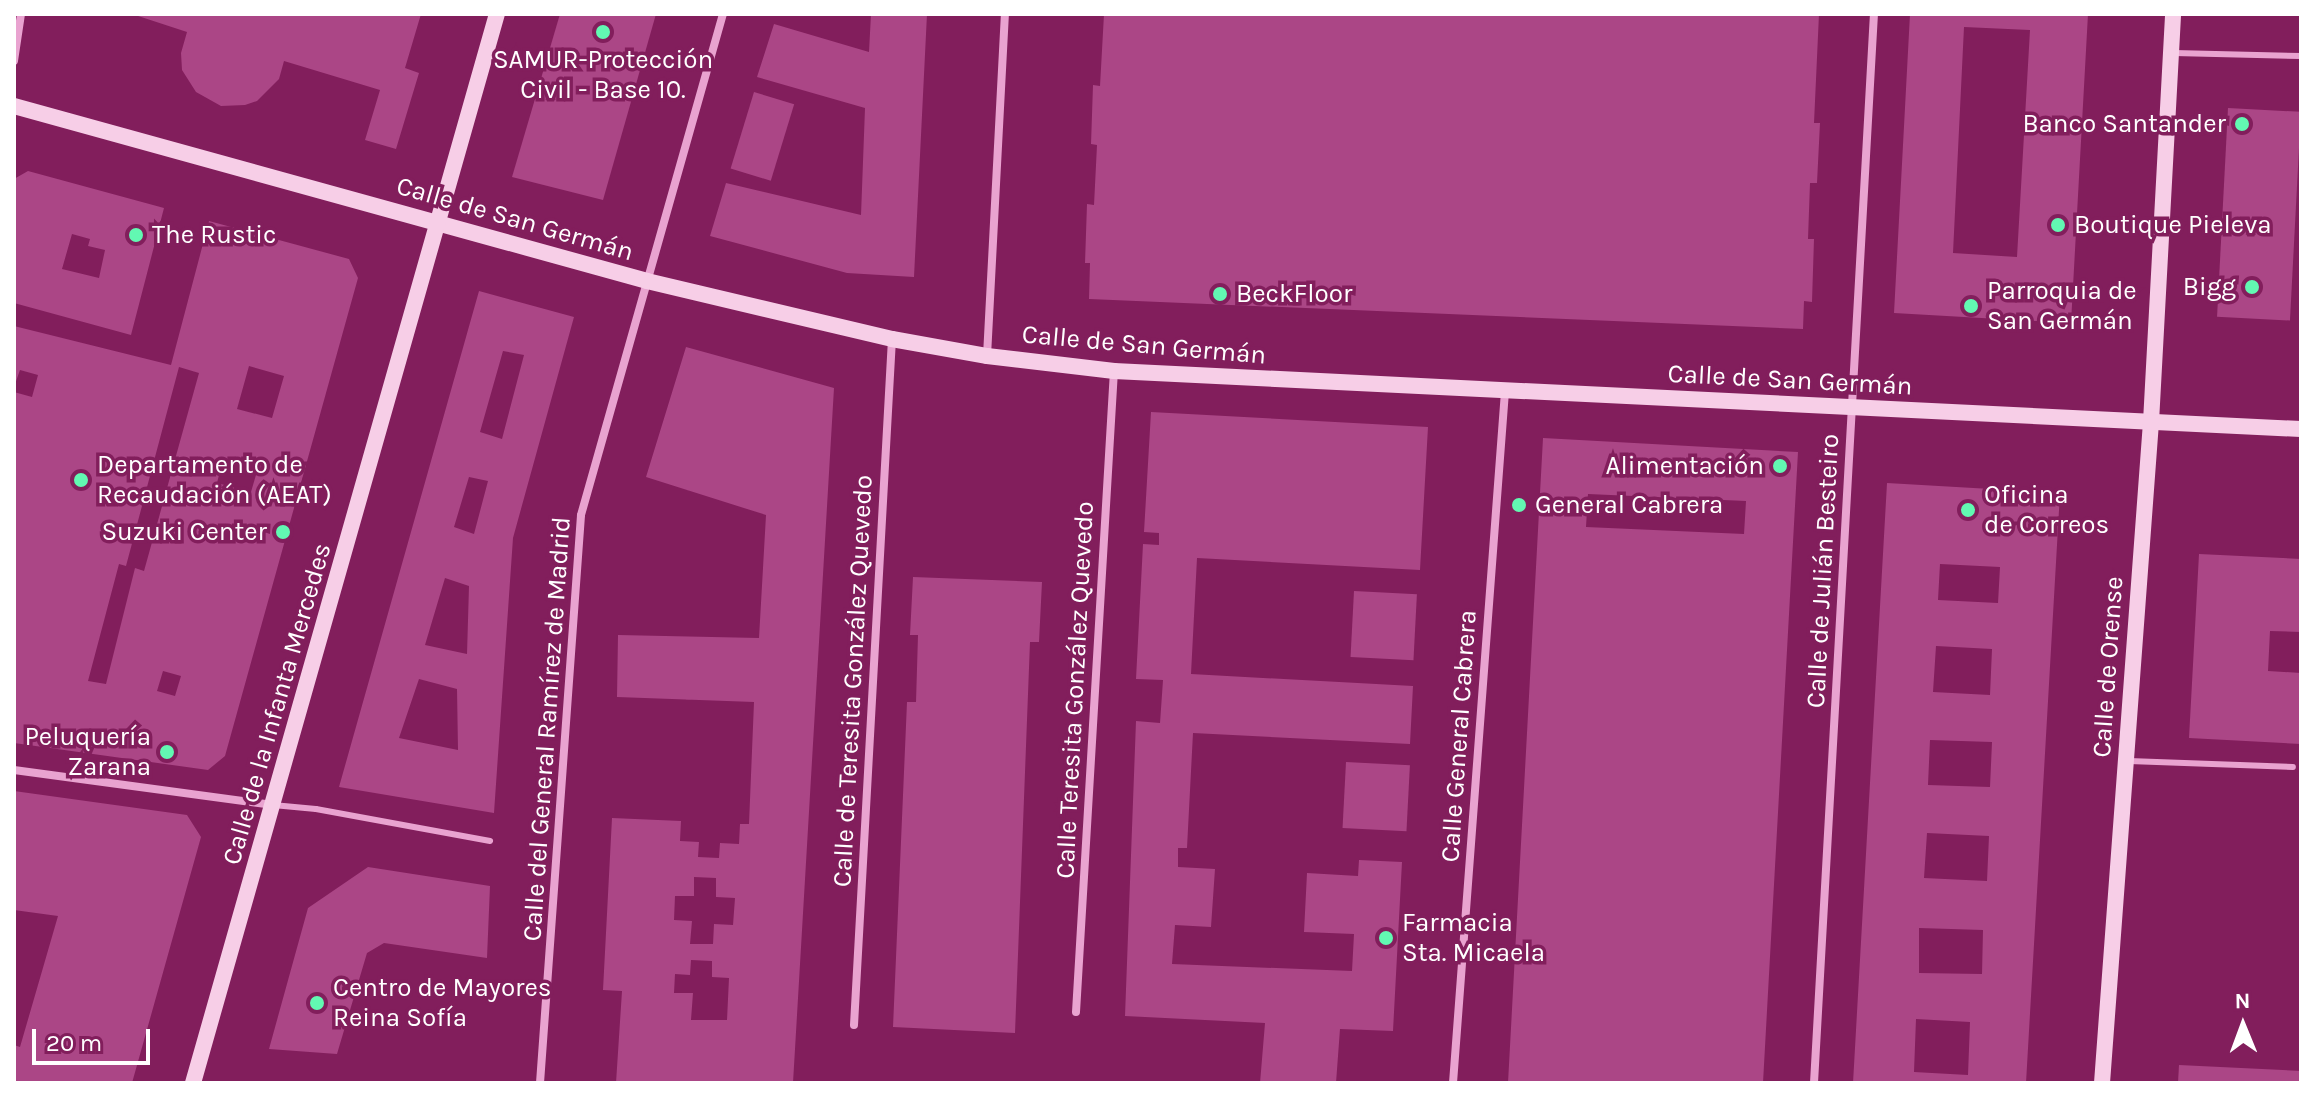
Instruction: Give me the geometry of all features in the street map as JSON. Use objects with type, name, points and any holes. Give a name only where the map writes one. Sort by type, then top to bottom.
[{"type":"street","points":[[14,61],[21,14]]},
{"type":"street","name":"Calle de la Infanta Mercedes","points":[[193,1083],[497,14]]},
{"type":"street","name":"Calle del General Ramírez de Madrid","points":[[540,1083],[581,515],[723,14]]},
{"type":"street","points":[[987,356],[1005,14]]},
{"type":"street","name":"Calle de Julián Besteiro","points":[[1814,1083],[1874,14]]},
{"type":"street","name":"Calle de Orense","points":[[2102,1083],[2151,422],[2173,14]]},
{"type":"street","name":"Calle de San Germán","points":[[14,106],[647,281],[892,339],[987,356],[1114,371],[2301,429]]},
{"type":"street","name":"Calle de Teresita González Quevedo","points":[[854,1025],[892,339]]},
{"type":"street","name":"Calle Teresita González Quevedo","points":[[1076,1012],[1114,371]]},
{"type":"street","name":"Calle General Cabrera","points":[[1453,1083],[1505,392]]},
{"type":"street","points":[[14,770],[273,805]]},
{"type":"lane","points":[[2171,53],[2301,56]]},
{"type":"lane","points":[[2125,760],[2293,767]]},
{"type":"lane","points":[[273,805],[316,809],[490,841]]},
{"type":"building","points":[[132,14],[421,14],[405,68],[419,73],[396,149],[365,140],[380,90],[284,61],[279,79],[257,101],[221,106],[196,92],[182,70],[181,53],[187,32]]},
{"type":"building","points":[[560,14],[656,14],[603,200],[512,177]]},
{"type":"building","points":[[871,14],[927,14],[914,277],[847,273],[710,236],[726,183],[861,215],[865,108],[757,77],[774,24],[869,52]]},
{"type":"building","points":[[1104,14],[1819,14],[1814,123],[1820,123],[1817,183],[1810,183],[1808,239],[1814,239],[1812,302],[1804,301],[1803,329],[1089,299],[1090,263],[1085,263],[1087,204],[1094,205],[1097,145],[1091,144],[1093,85],[1100,86]]},
{"type":"building","points":[[1910,14],[2088,14],[2071,323],[1894,313]],"holes":[[[1964,27],[2030,30],[2017,257],[1953,253]]]},
{"type":"building","points":[[754,92],[794,104],[771,181],[731,169]]},
{"type":"building","points":[[2228,108],[2301,112],[2290,321],[2217,317]]},
{"type":"building","points":[[28,171],[164,208],[131,335],[14,303],[14,179]],"holes":[[[72,234],[90,239],[88,246],[105,250],[99,278],[62,269]]]},
{"type":"building","points":[[209,221],[349,259],[358,278],[225,756],[208,770],[14,743],[14,392],[32,397],[38,375],[20,370],[14,387],[14,326],[171,365]],"holes":[[[249,366],[284,376],[272,418],[237,409]],[[179,367],[199,373],[144,571],[135,568],[106,684],[88,681],[119,564],[126,566]],[[223,459],[258,468],[251,492],[217,483]],[[163,671],[181,676],[175,696],[157,691]]]},
{"type":"building","points":[[479,291],[574,317],[513,538],[494,813],[339,787]],"holes":[[[503,351],[524,355],[502,439],[480,432]],[[469,477],[488,481],[474,534],[454,527]],[[445,578],[469,586],[467,654],[425,645]],[[419,679],[457,689],[458,750],[399,738]]]},
{"type":"building","points":[[686,347],[834,388],[793,1083],[616,1083],[622,991],[603,990],[612,818],[681,821],[680,841],[699,842],[698,857],[719,858],[720,843],[739,844],[740,824],[749,824],[754,702],[617,697],[618,635],[759,638],[766,515],[646,477]],"holes":[[[694,877],[716,878],[716,897],[735,898],[733,925],[714,924],[713,944],[690,944],[692,921],[674,920],[675,896],[694,896]],[[691,960],[712,961],[712,977],[729,978],[727,1020],[691,1020],[693,993],[674,993],[675,974],[690,975]]]},
{"type":"building","points":[[1151,412],[1428,427],[1420,570],[1197,558],[1191,674],[1413,686],[1410,744],[1193,733],[1187,848],[1178,848],[1178,867],[1215,869],[1211,927],[1175,925],[1172,964],[1352,971],[1354,934],[1304,932],[1307,873],[1358,876],[1359,860],[1402,862],[1393,1031],[1340,1029],[1336,1083],[1260,1083],[1265,1023],[1125,1016],[1136,721],[1160,723],[1163,680],[1136,679],[1143,544],[1159,545],[1159,533],[1144,532]]},
{"type":"building","points":[[1543,438],[1798,452],[1763,1083],[1508,1083]],"holes":[[[1588,494],[1746,501],[1744,534],[1586,527]]]},
{"type":"building","points":[[1887,483],[2060,493],[2026,1083],[1853,1083]],"holes":[[[1940,564],[2000,567],[1998,603],[1938,600]],[[1936,646],[1992,649],[1990,695],[1933,692]],[[1930,740],[1992,742],[1990,787],[1928,785]],[[1927,833],[1989,836],[1987,881],[1924,878]],[[1919,928],[1983,930],[1982,974],[1919,973]],[[1916,1019],[1970,1022],[1968,1075],[1914,1072]]]},
{"type":"building","points":[[2199,554],[2301,559],[2301,632],[2270,631],[2268,671],[2301,673],[2301,744],[2189,738]]},
{"type":"building","points":[[913,577],[1042,582],[1039,642],[1030,642],[1015,1033],[893,1027],[907,702],[916,702],[918,635],[910,635]]},
{"type":"building","points":[[1354,591],[1417,594],[1413,660],[1351,657]]},
{"type":"building","points":[[1346,762],[1410,765],[1406,831],[1343,828]]},
{"type":"building","points":[[14,791],[187,815],[201,837],[132,1083],[14,1083],[14,1045],[20,1047],[58,916],[14,910]]},
{"type":"building","name":"Centro de Mayores Reina Sofía","points":[[368,867],[490,886],[487,958],[384,943],[367,953],[337,1054],[269,1049],[308,908]]},
{"type":"building","points":[[2179,1065],[2301,1071],[2301,1083],[2178,1083]]},
{"type":"place","name":"SAMUR-Protección Civil - Base 10.","points":[[603,32]]},
{"type":"place","name":"Banco Santander","points":[[2242,124]]},
{"type":"place","name":"Boutique Pieleva","points":[[2058,225]]},
{"type":"place","name":"The Rustic","points":[[136,235]]},
{"type":"place","name":"Bigg","points":[[2252,287]]},
{"type":"place","name":"BeckFloor","points":[[1220,294]]},
{"type":"place","name":"Parroquia de San Germán","points":[[1971,306]]},
{"type":"place","name":"Alimentación","points":[[1780,466]]},
{"type":"place","name":"Departamento de Recaudación (AEAT)","points":[[81,480]]},
{"type":"place","name":"General Cabrera","points":[[1519,505]]},
{"type":"place","name":"Oficina de Correos","points":[[1968,510]]},
{"type":"place","name":"Suzuki Center","points":[[283,532]]},
{"type":"place","name":"Peluquería Zarana","points":[[167,752]]},
{"type":"place","name":"Farmacia Sta. Micaela","points":[[1386,938]]},
{"type":"place","name":"Centro de Mayores Reina Sofía","points":[[317,1003]]}]
